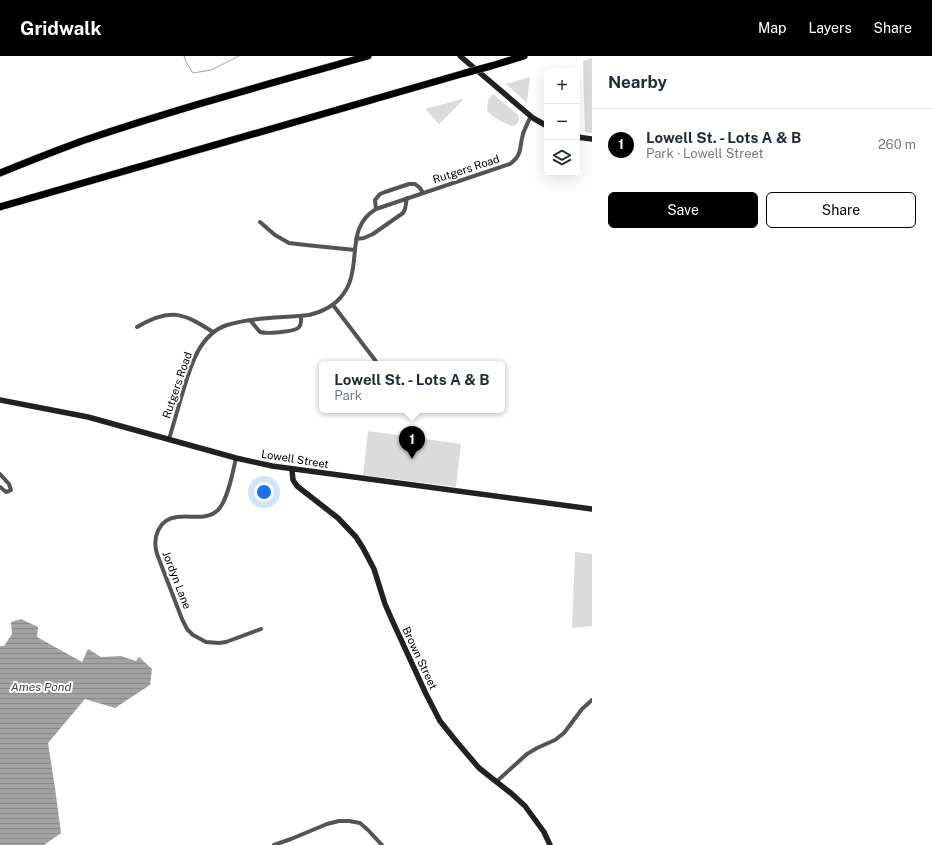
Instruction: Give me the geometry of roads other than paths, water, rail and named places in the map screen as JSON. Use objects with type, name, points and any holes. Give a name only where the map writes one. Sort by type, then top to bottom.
[{"type":"highway","points":[[0,173],[47,154],[119,129],[368,56]]},
{"type":"highway","points":[[0,207],[524,56]]},
{"type":"main road","points":[[460,56],[538,122],[544,125]]},
{"type":"main road","points":[[580,137],[592,139]]},
{"type":"main road","name":"Lowell Street","points":[[0,400],[78,415],[236,458],[292,470],[592,509]]},
{"type":"main road","name":"Brown Street","points":[[292,470],[293,480],[297,486],[338,518],[356,537],[363,548],[374,569],[385,604],[400,639],[435,713],[444,727],[475,765],[526,806],[544,832],[550,845]]},
{"type":"street","name":"Rutgers Road","points":[[169,439],[195,357],[201,346],[214,332],[226,326],[250,320],[302,316],[320,312],[333,305],[346,291],[350,283],[353,271],[356,238],[359,228],[369,214],[376,209],[406,198],[510,164],[520,152],[523,132],[531,116]]},
{"type":"street","name":"Rutgers Road","points":[[376,209],[375,200],[380,194],[409,184],[415,184],[423,193]]},
{"type":"street","points":[[356,238],[364,238],[373,234],[403,213],[406,198]]},
{"type":"street","points":[[260,222],[275,235],[292,244],[355,250]]},
{"type":"street","points":[[333,305],[376,361]]},
{"type":"street","points":[[137,327],[149,320],[176,314],[214,332]]},
{"type":"street","points":[[250,320],[260,332],[266,333],[296,329],[300,326],[302,316]]},
{"type":"street","name":"Jordyn Lane","points":[[236,458],[225,499],[219,509],[207,516],[181,516],[171,518],[163,523],[159,528],[155,537],[155,545],[157,554],[182,619],[187,629],[193,635],[206,642],[219,643],[226,642],[261,629]]},
{"type":"street","points":[[0,474],[9,484],[11,490],[6,492],[0,487]]},
{"type":"street","points":[[496,782],[527,754],[555,740],[564,733],[578,714],[592,700]]},
{"type":"street","points":[[274,845],[339,820],[360,824],[382,845]]},
{"type":"water","name":"Ames Pond","points":[[21,619],[38,627],[37,637],[82,662],[88,649],[101,657],[121,656],[136,661],[139,657],[152,669],[150,685],[115,708],[85,699],[48,743],[61,833],[44,845],[0,845],[0,646],[4,646],[12,634],[11,622]]},
{"type":"waterway","points":[[184,56],[193,73],[211,70],[239,56]]},
{"type":"place","name":"Lowell St. - Lots A & B","points":[[412,459]]}]
